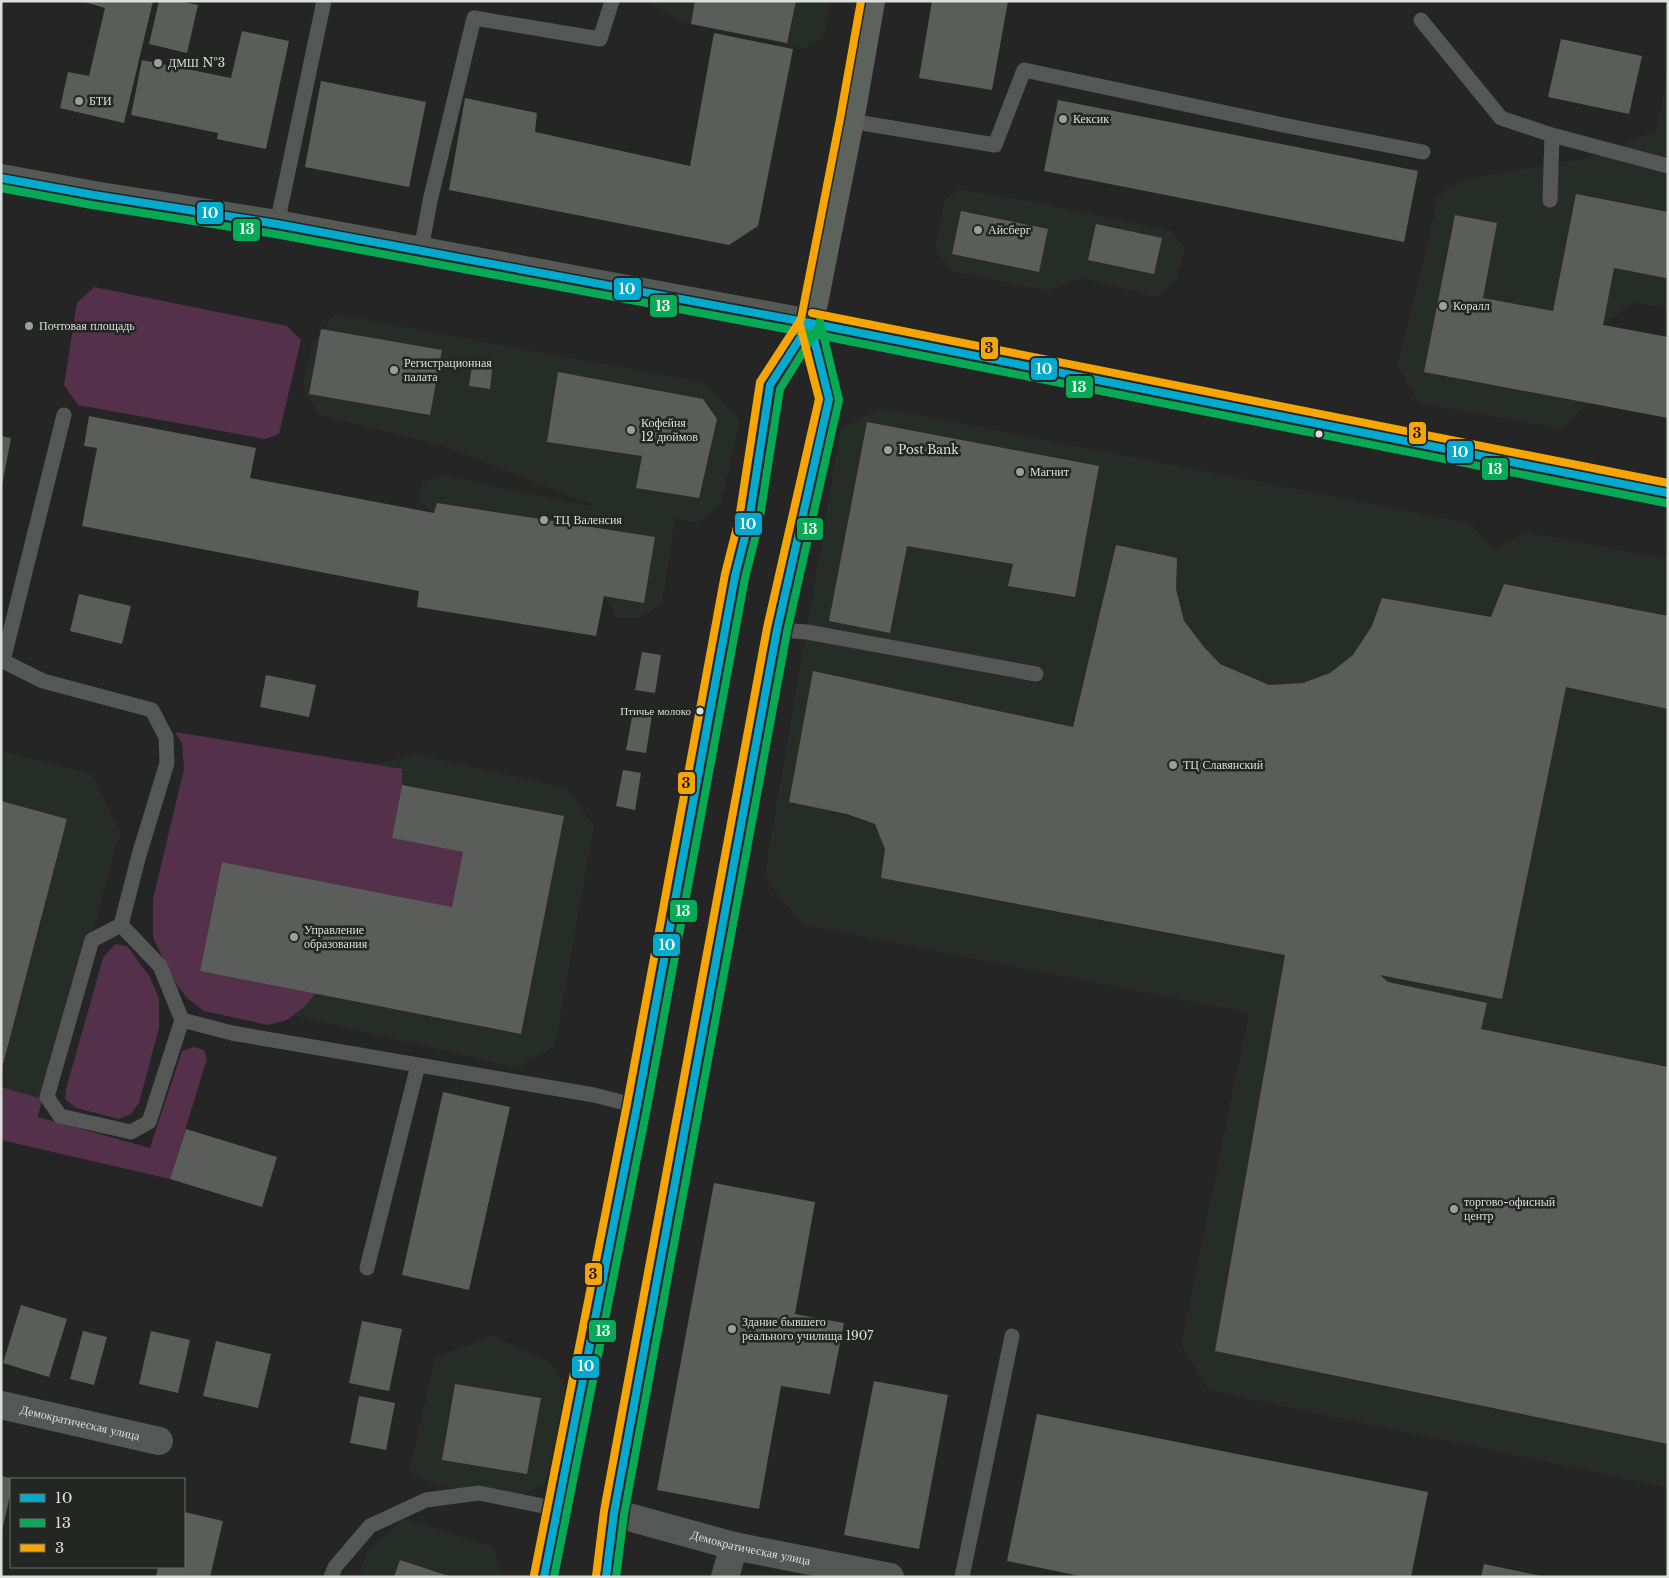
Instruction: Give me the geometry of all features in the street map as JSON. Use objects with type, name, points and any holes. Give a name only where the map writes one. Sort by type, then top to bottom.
[{"type":"main road","points":[[544,1577],[637,1106],[735,576],[749,521],[770,385],[810,323],[850,120],[871,1]]},
{"type":"main road","points":[[1,178],[277,224],[810,323],[1668,493]]},
{"type":"main road","points":[[606,1577],[614,1513],[777,630],[829,399],[810,323]]},
{"type":"street","name":"Демократическая улица","points":[[1,1405],[159,1441]]},
{"type":"street","name":"Демократическая улица","points":[[614,1513],[734,1546],[890,1577]]},
{"type":"street","points":[[725,1577],[734,1546]]},
{"type":"lane","points":[[277,224],[324,1]]},
{"type":"lane","points":[[421,250],[430,200],[474,18],[600,39],[612,1]]},
{"type":"lane","points":[[1421,20],[1501,118],[1552,135],[1668,166]]},
{"type":"lane","points":[[850,120],[995,145],[1024,70],[1288,126],[1422,152]]},
{"type":"lane","points":[[1550,200],[1552,135]]},
{"type":"lane","points":[[64,415],[2,662],[44,680],[152,710],[166,737],[167,763],[139,855],[121,925],[92,940],[47,1097],[60,1116],[132,1132],[149,1122],[182,1020],[160,966],[121,925]]},
{"type":"lane","points":[[777,630],[806,632],[1036,674]]},
{"type":"lane","points":[[182,1020],[232,1033],[594,1095],[637,1106]]},
{"type":"lane","points":[[367,1268],[418,1065]]},
{"type":"lane","points":[[962,1577],[1012,1336]]},
{"type":"lane","points":[[331,1577],[335,1567],[370,1526],[426,1500],[479,1493],[558,1509]]},
{"type":"shaded area","points":[[646,1],[831,1],[824,37],[804,48],[684,23]]},
{"type":"shaded area","points":[[1668,68],[1668,308],[1634,302],[1603,325],[1588,403],[1563,429],[1419,403],[1397,367],[1438,195],[1464,179],[1587,158],[1656,131]]},
{"type":"shaded area","points":[[958,189],[1030,201],[1172,231],[1185,248],[1177,278],[1155,297],[1082,278],[1047,291],[954,272],[935,251],[944,202]]},
{"type":"shaded area","points":[[94,287],[287,326],[301,340],[279,434],[265,439],[78,405],[64,385],[77,303]]},
{"type":"shaded area","points":[[334,314],[705,383],[740,420],[721,503],[700,522],[675,519],[662,604],[641,617],[616,617],[604,596],[434,513],[417,500],[423,482],[441,475],[603,509],[443,446],[317,414],[302,385],[313,343]]},
{"type":"shaded area","points":[[882,408],[1470,523],[1496,550],[1525,532],[1668,559],[1668,1488],[1208,1390],[1181,1345],[1249,1013],[804,925],[764,879],[841,428]]},
{"type":"shaded area","points":[[175,732],[402,769],[402,785],[392,838],[463,852],[452,907],[222,862],[200,971],[316,993],[303,1008],[287,1020],[268,1025],[204,1011],[187,998],[170,975],[153,937],[153,899],[184,769],[182,744]]},
{"type":"shaded area","points":[[1,750],[93,774],[120,834],[48,1094],[1,1134]]},
{"type":"shaded area","points":[[414,754],[567,788],[594,825],[555,1046],[518,1068],[175,988],[160,955],[184,844],[374,765]]},
{"type":"shaded area","points":[[115,944],[127,946],[150,977],[159,999],[159,1028],[139,1103],[131,1114],[119,1119],[76,1108],[65,1099],[66,1089],[103,958]]},
{"type":"shaded area","points":[[193,1047],[204,1050],[207,1059],[170,1179],[1,1140],[1,1087],[42,1099],[38,1117],[150,1148],[182,1051]]},
{"type":"shaded area","points":[[491,1336],[550,1362],[570,1394],[545,1484],[518,1498],[435,1485],[409,1471],[435,1358]]},
{"type":"shaded area","points":[[404,1519],[492,1546],[505,1577],[358,1577],[368,1549]]},
{"type":"building","points":[[81,1],[153,1],[124,123],[60,108],[68,72],[89,76],[105,8]]},
{"type":"building","points":[[159,1],[179,1],[198,5],[187,53],[149,44]]},
{"type":"building","points":[[695,1],[796,1],[787,43],[691,24]]},
{"type":"building","points":[[932,1],[1008,1],[992,90],[919,78]]},
{"type":"building","points":[[242,31],[289,41],[266,149],[217,139],[218,133],[131,115],[142,60],[231,78]]},
{"type":"building","points":[[714,33],[793,49],[758,226],[729,245],[449,190],[465,98],[537,113],[535,132],[690,166]]},
{"type":"building","points":[[1561,39],[1642,56],[1629,114],[1548,97]]},
{"type":"building","points":[[321,81],[426,102],[409,187],[305,167]]},
{"type":"building","points":[[1058,100],[1418,171],[1404,242],[1044,171]]},
{"type":"building","points":[[1576,194],[1668,212],[1668,268],[1666,278],[1614,268],[1603,325],[1668,337],[1668,418],[1424,372],[1455,215],[1497,223],[1483,298],[1553,311]]},
{"type":"building","points":[[961,211],[1048,229],[1039,272],[952,254]]},
{"type":"building","points":[[1096,224],[1162,238],[1154,274],[1088,260]]},
{"type":"building","points":[[321,329],[442,350],[430,415],[309,394]]},
{"type":"building","points":[[473,360],[493,363],[490,389],[469,386]]},
{"type":"building","name":"Кофейня 12 дюймов","points":[[558,372],[703,399],[717,419],[699,498],[636,488],[642,456],[547,442]]},
{"type":"building","points":[[89,416],[256,448],[250,478],[434,513],[437,503],[655,537],[644,603],[604,596],[596,636],[417,607],[419,591],[82,526],[97,448],[84,446]]},
{"type":"building","points":[[867,422],[1099,466],[1075,597],[1008,586],[1013,564],[907,546],[890,633],[829,621]]},
{"type":"building","points":[[1,436],[11,438],[2,485],[1,485]]},
{"type":"building","points":[[1116,545],[1177,558],[1176,589],[1184,621],[1220,664],[1269,685],[1303,683],[1330,673],[1353,655],[1372,626],[1382,598],[1491,617],[1504,584],[1668,616],[1668,709],[1566,687],[1502,999],[1380,975],[1388,982],[1487,1003],[1481,1029],[1668,1067],[1668,1444],[1215,1351],[1285,955],[881,878],[885,849],[875,824],[847,814],[789,802],[813,671],[1073,727]]},
{"type":"building","points":[[79,594],[131,606],[122,644],[70,631]]},
{"type":"building","points":[[642,652],[661,655],[655,693],[635,690]]},
{"type":"building","points":[[266,675],[316,685],[309,717],[260,707]]},
{"type":"building","points":[[633,712],[652,715],[646,753],[626,750]]},
{"type":"building","points":[[623,770],[641,773],[635,810],[616,806]]},
{"type":"building","points":[[402,785],[564,816],[521,1034],[200,971],[222,862],[452,907],[463,852],[392,838]]},
{"type":"building","points":[[1,801],[67,819],[2,1068],[1,1067]]},
{"type":"building","points":[[443,1092],[510,1107],[469,1290],[402,1275]]},
{"type":"building","points":[[186,1129],[277,1157],[262,1207],[170,1179]]},
{"type":"building","points":[[714,1183],[815,1202],[795,1314],[844,1323],[830,1394],[781,1386],[759,1509],[657,1490]]},
{"type":"building","points":[[21,1305],[67,1319],[49,1377],[3,1363]]},
{"type":"building","points":[[362,1321],[402,1329],[389,1391],[349,1383]]},
{"type":"building","points":[[83,1331],[107,1337],[94,1385],[70,1379]]},
{"type":"building","points":[[151,1331],[190,1340],[178,1393],[139,1384]]},
{"type":"building","points":[[216,1341],[271,1354],[258,1408],[203,1396]]},
{"type":"building","points":[[874,1381],[948,1395],[919,1549],[844,1535]]},
{"type":"building","points":[[455,1384],[541,1398],[527,1474],[442,1460]]},
{"type":"building","points":[[359,1396],[395,1403],[386,1450],[350,1443]]},
{"type":"building","points":[[1037,1414],[1428,1492],[1411,1577],[1084,1577],[1007,1561]]},
{"type":"building","points":[[1,1476],[11,1478],[10,1495],[2,1531]]},
{"type":"building","points":[[185,1512],[223,1521],[210,1577],[156,1577],[158,1568],[185,1568]]},
{"type":"building","points":[[400,1560],[449,1576],[449,1577],[394,1577]]},
{"type":"building","points":[[1484,1564],[1541,1576],[1541,1577],[1481,1577]]},
{"type":"transit line","name":"3","points":[[534,1575],[627,1104],[725,574],[739,519],[760,382],[801,319],[861,1]]},
{"type":"transit line","name":"10","points":[[1,178],[277,224],[810,323],[1668,493]]},
{"type":"transit line","name":"13","points":[[1,188],[92,205],[275,234],[808,333],[1666,503]]},
{"type":"transit line","name":"3","points":[[812,313],[1668,483]]},
{"type":"transit line","name":"13","points":[[616,1577],[624,1515],[787,632],[839,400],[820,321]]},
{"type":"transit line","name":"10","points":[[544,1577],[637,1106],[735,576],[749,521],[770,385],[810,323]]},
{"type":"transit line","name":"10","points":[[606,1577],[614,1513],[777,630],[829,399],[810,323]]},
{"type":"transit line","name":"3","points":[[596,1576],[604,1511],[767,628],[819,399],[800,325]]},
{"type":"transit line","name":"13","points":[[554,1577],[647,1108],[745,578],[759,523],[780,389],[818,328]]},
{"type":"place","name":"ДМШ №3","points":[[158,63]]},
{"type":"place","name":"БТИ","points":[[79,101]]},
{"type":"place","name":"Кексик","points":[[1063,119]]},
{"type":"place","name":"Айсберг","points":[[978,230]]},
{"type":"place","name":"Коралл","points":[[1443,306]]},
{"type":"place","name":"Почтовая площадь","points":[[29,326]]},
{"type":"place","name":"Регистрационная палата","points":[[394,370]]},
{"type":"place","name":"Кофейня 12 дюймов","points":[[631,430]]},
{"type":"place","name":"Post Bank","points":[[888,450]]},
{"type":"place","name":"Магнит","points":[[1020,472]]},
{"type":"place","name":"ТЦ Валенсия","points":[[544,520]]},
{"type":"place","name":"Птичье молоко","points":[[700,711]]},
{"type":"place","name":"ТЦ Славянский","points":[[1173,765]]},
{"type":"place","name":"Управление образования","points":[[294,937]]},
{"type":"place","name":"торгово-офисный центр","points":[[1454,1209]]},
{"type":"place","name":"Здание бывшего реального училища 1907","points":[[732,1329]]}]
